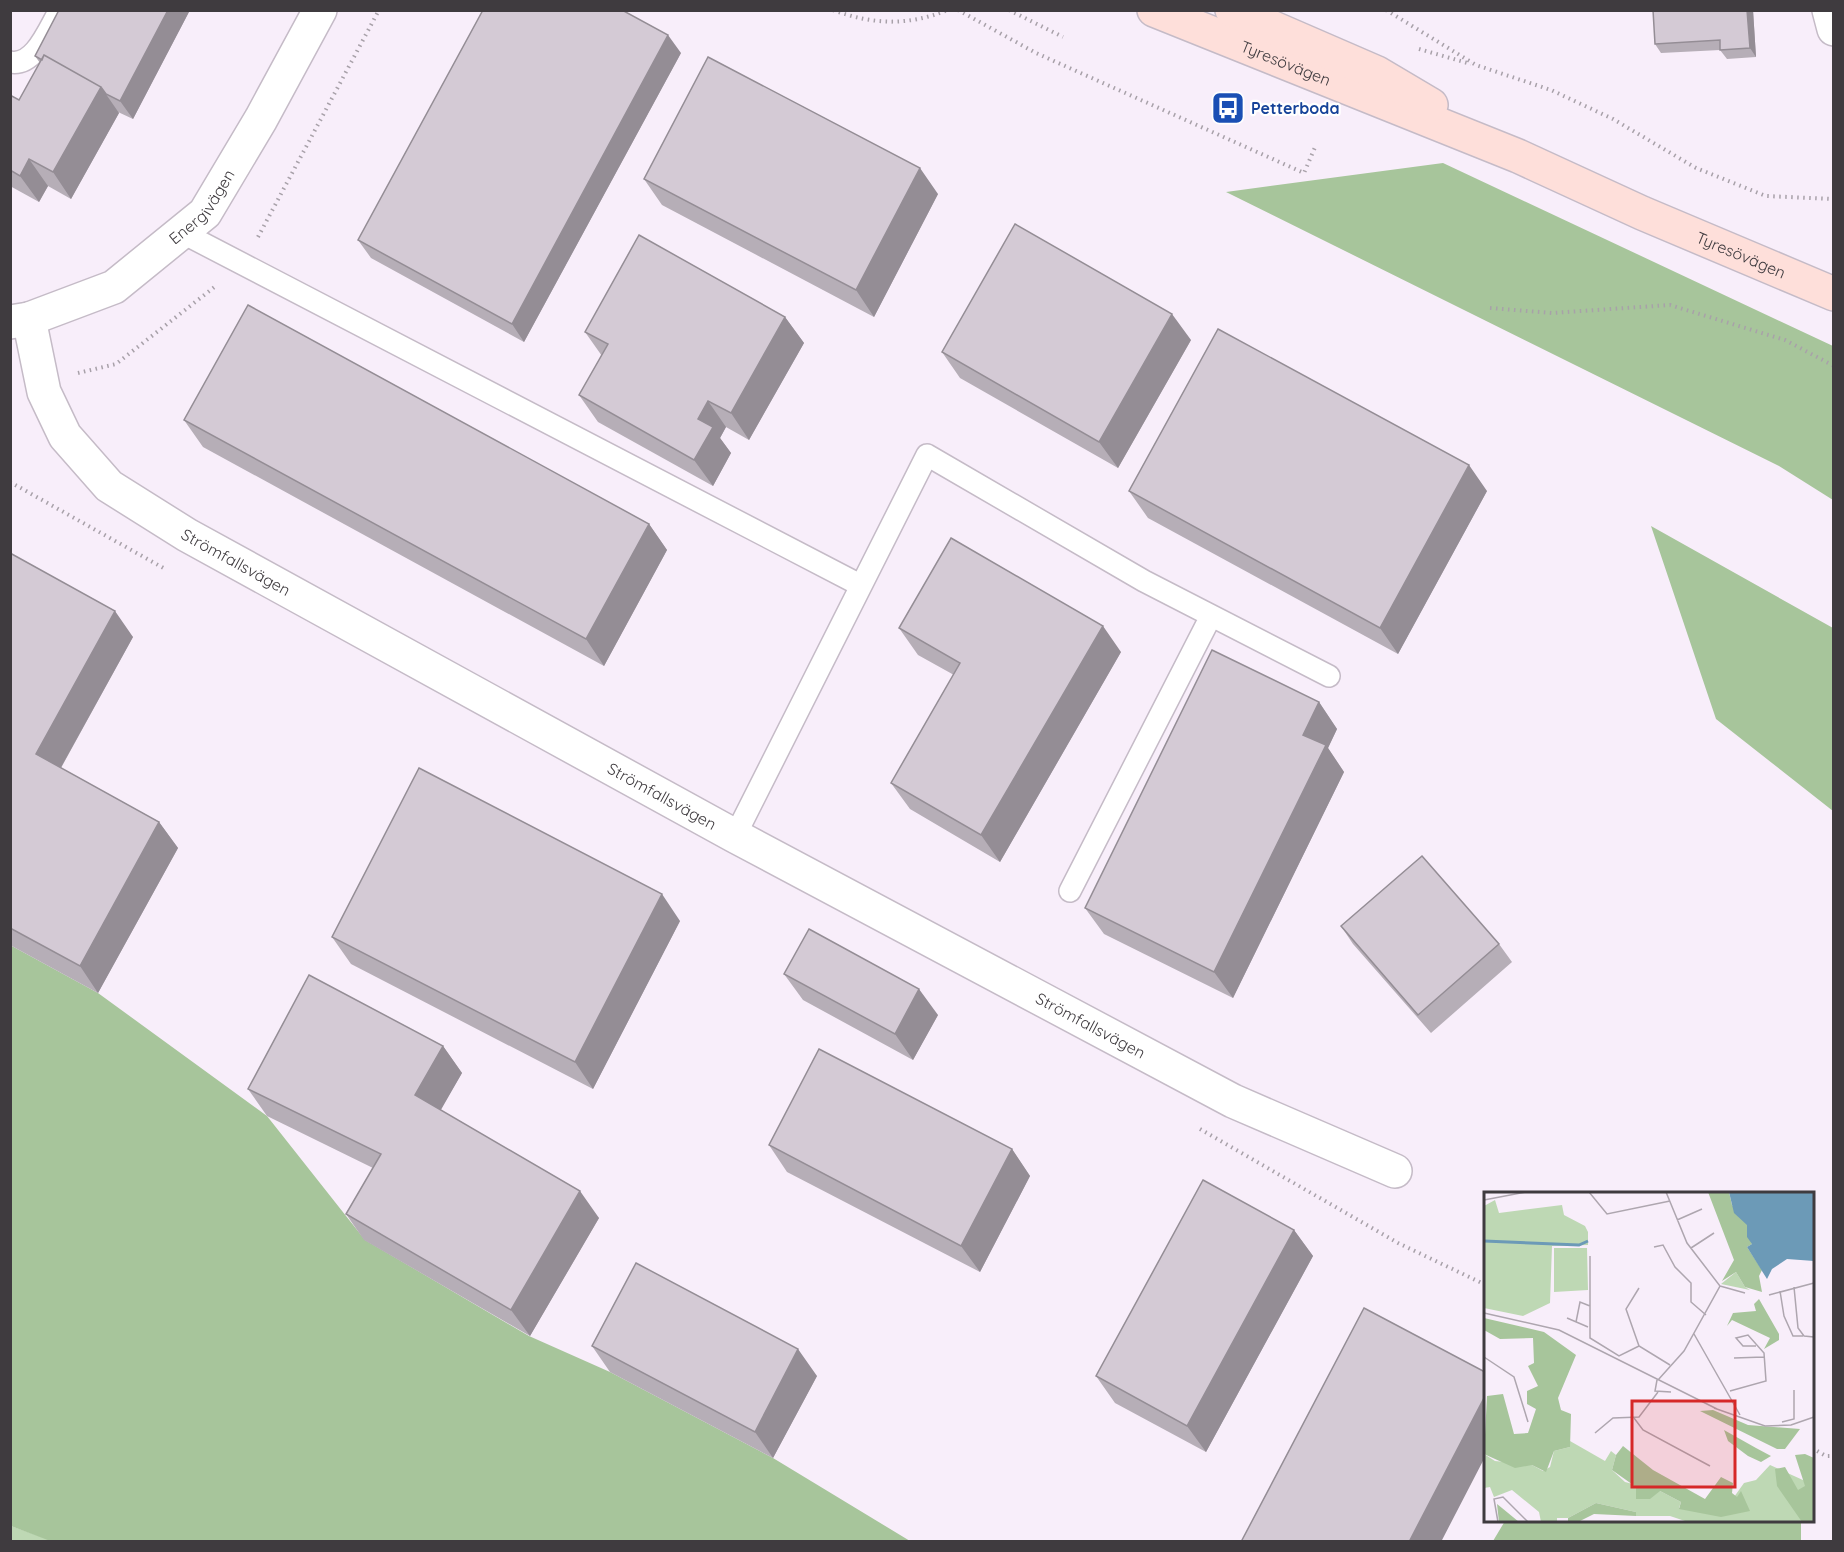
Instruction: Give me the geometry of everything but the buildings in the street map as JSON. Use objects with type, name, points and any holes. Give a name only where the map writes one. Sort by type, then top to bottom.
[{"type":"main road","name":"Tyresövägen","points":[[1154,10],[1518,156],[1642,213],[1833,294]]},
{"type":"main road","name":"Tyresövägen","points":[[1232,10],[1377,73],[1518,156]]},
{"type":"street","name":"Energivägen","points":[[20,321],[114,287],[205,213],[261,119],[320,10]]},
{"type":"street","points":[[1829,10],[1833,29]]},
{"type":"street","name":"Strömfallsvägen","points":[[20,321],[44,392],[65,436],[109,486],[187,535],[735,836],[1233,1101],[1395,1171]]},
{"type":"lane","points":[[10,62],[18,64],[33,56],[60,10]]},
{"type":"lane","points":[[181,232],[860,585]]},
{"type":"lane","points":[[735,836],[927,455],[1144,581],[1329,676]]},
{"type":"lane","points":[[1070,891],[1211,616]]},
{"type":"path","points":[[832,10],[873,21],[904,23],[948,10]]},
{"type":"path","points":[[958,10],[1046,58],[1304,173],[1316,145]]},
{"type":"path","points":[[1009,10],[1063,37]]},
{"type":"path","points":[[1386,10],[1476,65]]},
{"type":"path","points":[[1419,49],[1551,90],[1613,119],[1696,168],[1766,196],[1833,199]]},
{"type":"path","points":[[1490,308],[1552,313],[1670,305],[1785,340],[1833,366]]},
{"type":"path","points":[[1398,1243],[1484,1285]]},
{"type":"path","points":[[1814,1450],[1826,1456],[1833,1456]]},
{"type":"green space","points":[[1443,163],[1833,346],[1833,500],[1779,466],[1226,192]]},
{"type":"green space","points":[[1651,526],[1833,628],[1833,811],[1716,719]]},
{"type":"green space","points":[[10,945],[98,993],[267,1116],[365,1240],[529,1336],[610,1372],[773,1458],[910,1541],[53,1542],[11,1526]]},
{"type":"green space","points":[[1504,1522],[1801,1522],[1801,1541],[1493,1541]]},
{"type":"green space","points":[[11,1526],[53,1541],[11,1541]]},
{"type":"place","name":"Petterboda","points":[[1228,108]]}]
